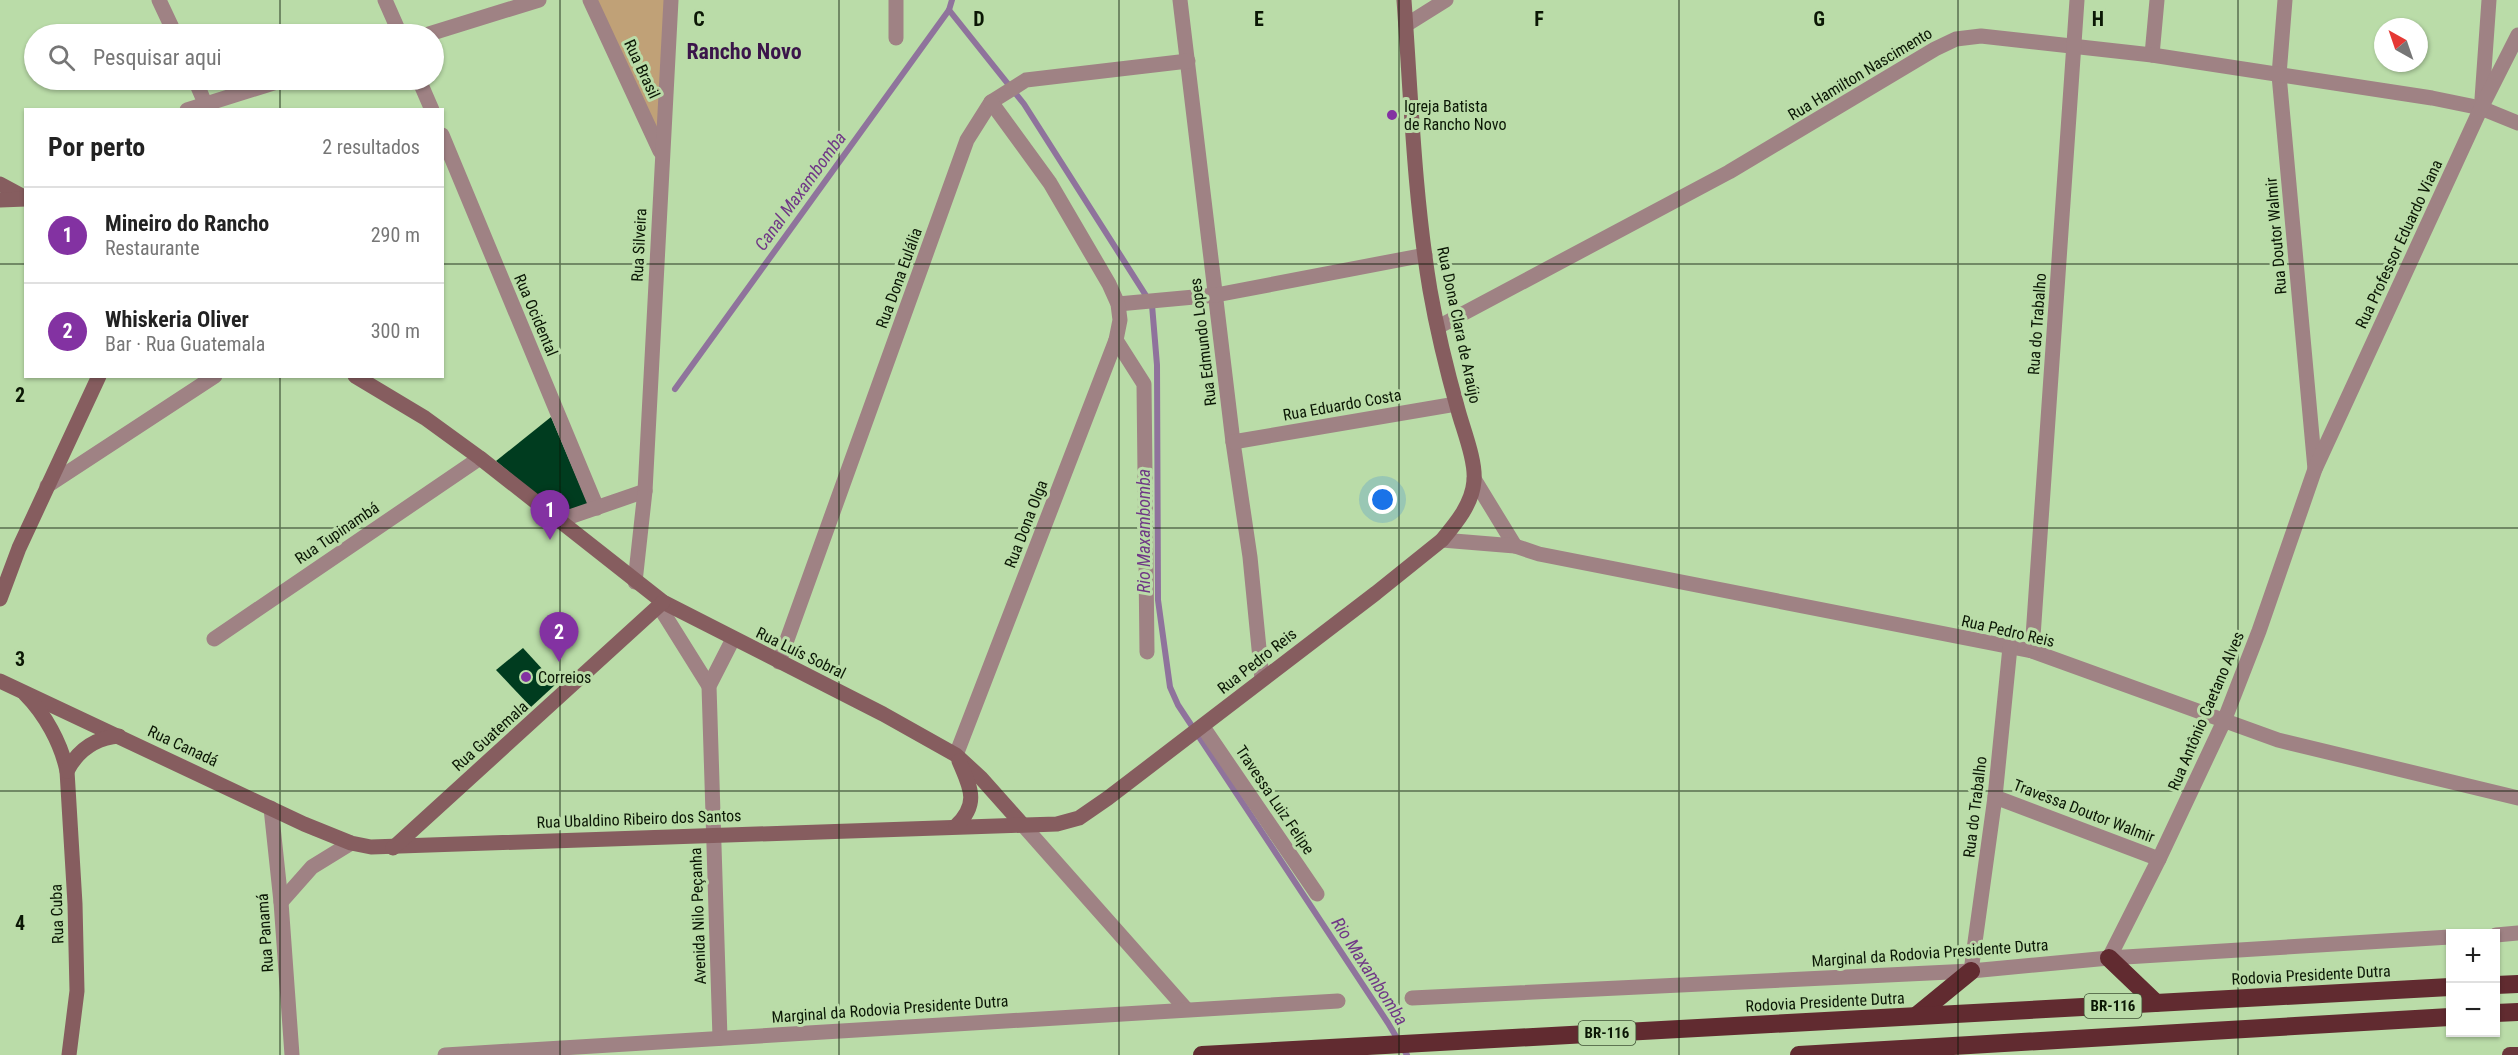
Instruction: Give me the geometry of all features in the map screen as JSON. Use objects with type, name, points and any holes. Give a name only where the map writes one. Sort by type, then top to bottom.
[{"type":"highway","points":[[2109,958],[2156,1003]]},
{"type":"highway","points":[[1916,1016],[1971,971]]},
{"type":"highway","points":[[2500,985],[2518,984]]},
{"type":"highway","name":"Rodovia Presidente Dutra","points":[[1202,1055],[2446,987]]},
{"type":"highway","points":[[2500,1013],[2518,1012]]},
{"type":"highway","name":"BR-116","points":[[1799,1055],[2446,1017]]},
{"type":"highway","points":[[2510,1055],[2518,1054]]},
{"type":"main road","name":"Rua Dona Clara de Araújo","points":[[1404,0],[1413,144],[1425,255],[1438,327],[1474,479]]},
{"type":"main road","points":[[0,184],[24,197]]},
{"type":"main road","points":[[0,200],[24,198]]},
{"type":"main road","points":[[0,599],[19,548],[98,378]]},
{"type":"main road","name":"Rua Luís Sobral","points":[[359,378],[425,418],[480,458],[661,604],[883,714],[956,755],[1023,824]]},
{"type":"main road","points":[[1442,540],[1463,513],[1474,479]]},
{"type":"main road","name":"Rua Pedro Reis","points":[[1023,824],[1066,823],[1079,818],[1202,728],[1442,540]]},
{"type":"main road","name":"Rua Guatemala","points":[[393,848],[661,604]]},
{"type":"main road","name":"Rua Canadá","points":[[0,681],[351,843]]},
{"type":"main road","name":"Rua Cuba","points":[[20,690],[34,704],[48,725],[67,771],[75,904],[76,991],[69,1055]]},
{"type":"main road","points":[[67,771],[80,753],[92,743],[104,738],[119,736]]},
{"type":"main road","points":[[956,755],[969,785],[971,799],[969,809],[956,826]]},
{"type":"main road","name":"Rua Ubaldino Ribeiro dos Santos","points":[[351,843],[393,848],[713,834],[1023,824]]},
{"type":"street","points":[[159,0],[170,24]]},
{"type":"street","points":[[385,0],[396,24]]},
{"type":"street","points":[[444,29],[539,0]]},
{"type":"street","name":"Rua Brasil","points":[[590,0],[662,153]]},
{"type":"street","name":"Rua Silveira","points":[[635,582],[645,491],[671,0]]},
{"type":"street","points":[[896,0],[896,38]]},
{"type":"street","name":"Rua Edmundo Lopes","points":[[1180,0],[1233,442],[1250,557],[1262,679]]},
{"type":"street","points":[[1406,25],[1446,0]]},
{"type":"street","name":"Rua do Trabalho","points":[[2032,651],[2077,0]]},
{"type":"street","points":[[2152,55],[2157,0]]},
{"type":"street","name":"Rua Doutor Walmir","points":[[2285,0],[2279,75],[2315,469]]},
{"type":"street","points":[[2481,108],[2489,0]]},
{"type":"street","name":"Rua Professor Eduardo Viana","points":[[2315,469],[2481,108],[2518,35]]},
{"type":"street","name":"Rua Hamilton Nascimento","points":[[1438,327],[1729,172],[1935,49],[1956,39],[1969,36],[2152,55],[2432,98],[2481,108],[2518,123]]},
{"type":"street","name":"Rua Dona Eulália","points":[[779,662],[967,140],[995,100],[1026,80],[1188,61]]},
{"type":"street","points":[[200,90],[207,106],[254,90]]},
{"type":"street","points":[[423,90],[431,108]]},
{"type":"street","name":"Rua Dona Olga","points":[[956,755],[1116,340],[1120,320],[1118,304],[1095,259],[1050,183],[995,100]]},
{"type":"street","name":"Rua Ocidental","points":[[444,140],[597,508]]},
{"type":"street","points":[[1118,304],[1216,295],[1425,255]]},
{"type":"street","points":[[1116,340],[1144,384],[1147,652]]},
{"type":"street","points":[[47,486],[212,378]]},
{"type":"street","name":"Rua Eduardo Costa","points":[[1233,442],[1456,404]]},
{"type":"street","name":"Rua Tupinambá","points":[[214,639],[480,458]]},
{"type":"street","name":"Rua Antônio Caetano Alves","points":[[2109,958],[2224,721],[2259,632],[2315,469]]},
{"type":"street","points":[[1474,479],[1515,546]]},
{"type":"street","points":[[558,521],[645,491]]},
{"type":"street","name":"Rua Pedro Reis","points":[[1442,540],[1515,546],[1539,554],[2032,651],[2278,740],[2518,798]]},
{"type":"street","points":[[661,604],[709,686]]},
{"type":"street","name":"Avenida Nilo Peçanha","points":[[720,1038],[709,686],[733,639]]},
{"type":"street","name":"Rua do Trabalho","points":[[1971,971],[1995,797],[2010,647]]},
{"type":"street","name":"Travessa Luiz Felipe","points":[[1202,728],[1317,894]]},
{"type":"street","name":"Travessa Doutor Walmir","points":[[1995,797],[2159,859]]},
{"type":"street","name":"Rua Panamá","points":[[271,808],[281,902],[292,1055]]},
{"type":"street","name":"Rua Luís Sobral","points":[[1023,824],[1186,1009]]},
{"type":"street","points":[[281,902],[312,867],[351,843]]},
{"type":"street","points":[[2500,935],[2518,933]]},
{"type":"street","name":"Marginal da Rodovia Presidente Dutra","points":[[1412,998],[1971,971],[2109,958],[2446,938]]},
{"type":"street","name":"Marginal da Rodovia Presidente Dutra","points":[[445,1055],[1338,1001]]},
{"type":"shaded area","points":[[593,0],[667,0],[660,147]]},
{"type":"building","points":[[551,417],[588,504],[558,513],[496,461]]},
{"type":"building","name":"Correios","points":[[523,648],[556,684],[531,707],[496,670]]},
{"type":"waterway","name":"Canal Maxambomba","points":[[675,389],[949,10],[952,0]]},
{"type":"waterway","name":"Rio Maxambomba","points":[[949,10],[1024,104],[1152,305],[1157,365],[1158,600],[1170,687],[1178,705],[1407,1055]]},
{"type":"place","name":"Igreja Batista de Rancho Novo","points":[[1392,115]]},
{"type":"place","name":"Mineiro do Rancho","points":[[550,540]]},
{"type":"place","name":"Whiskeria Oliver","points":[[559,662]]},
{"type":"place","name":"Correios","points":[[526,677]]},
{"type":"district","name":"Rancho Novo","points":[[744,51]]}]
